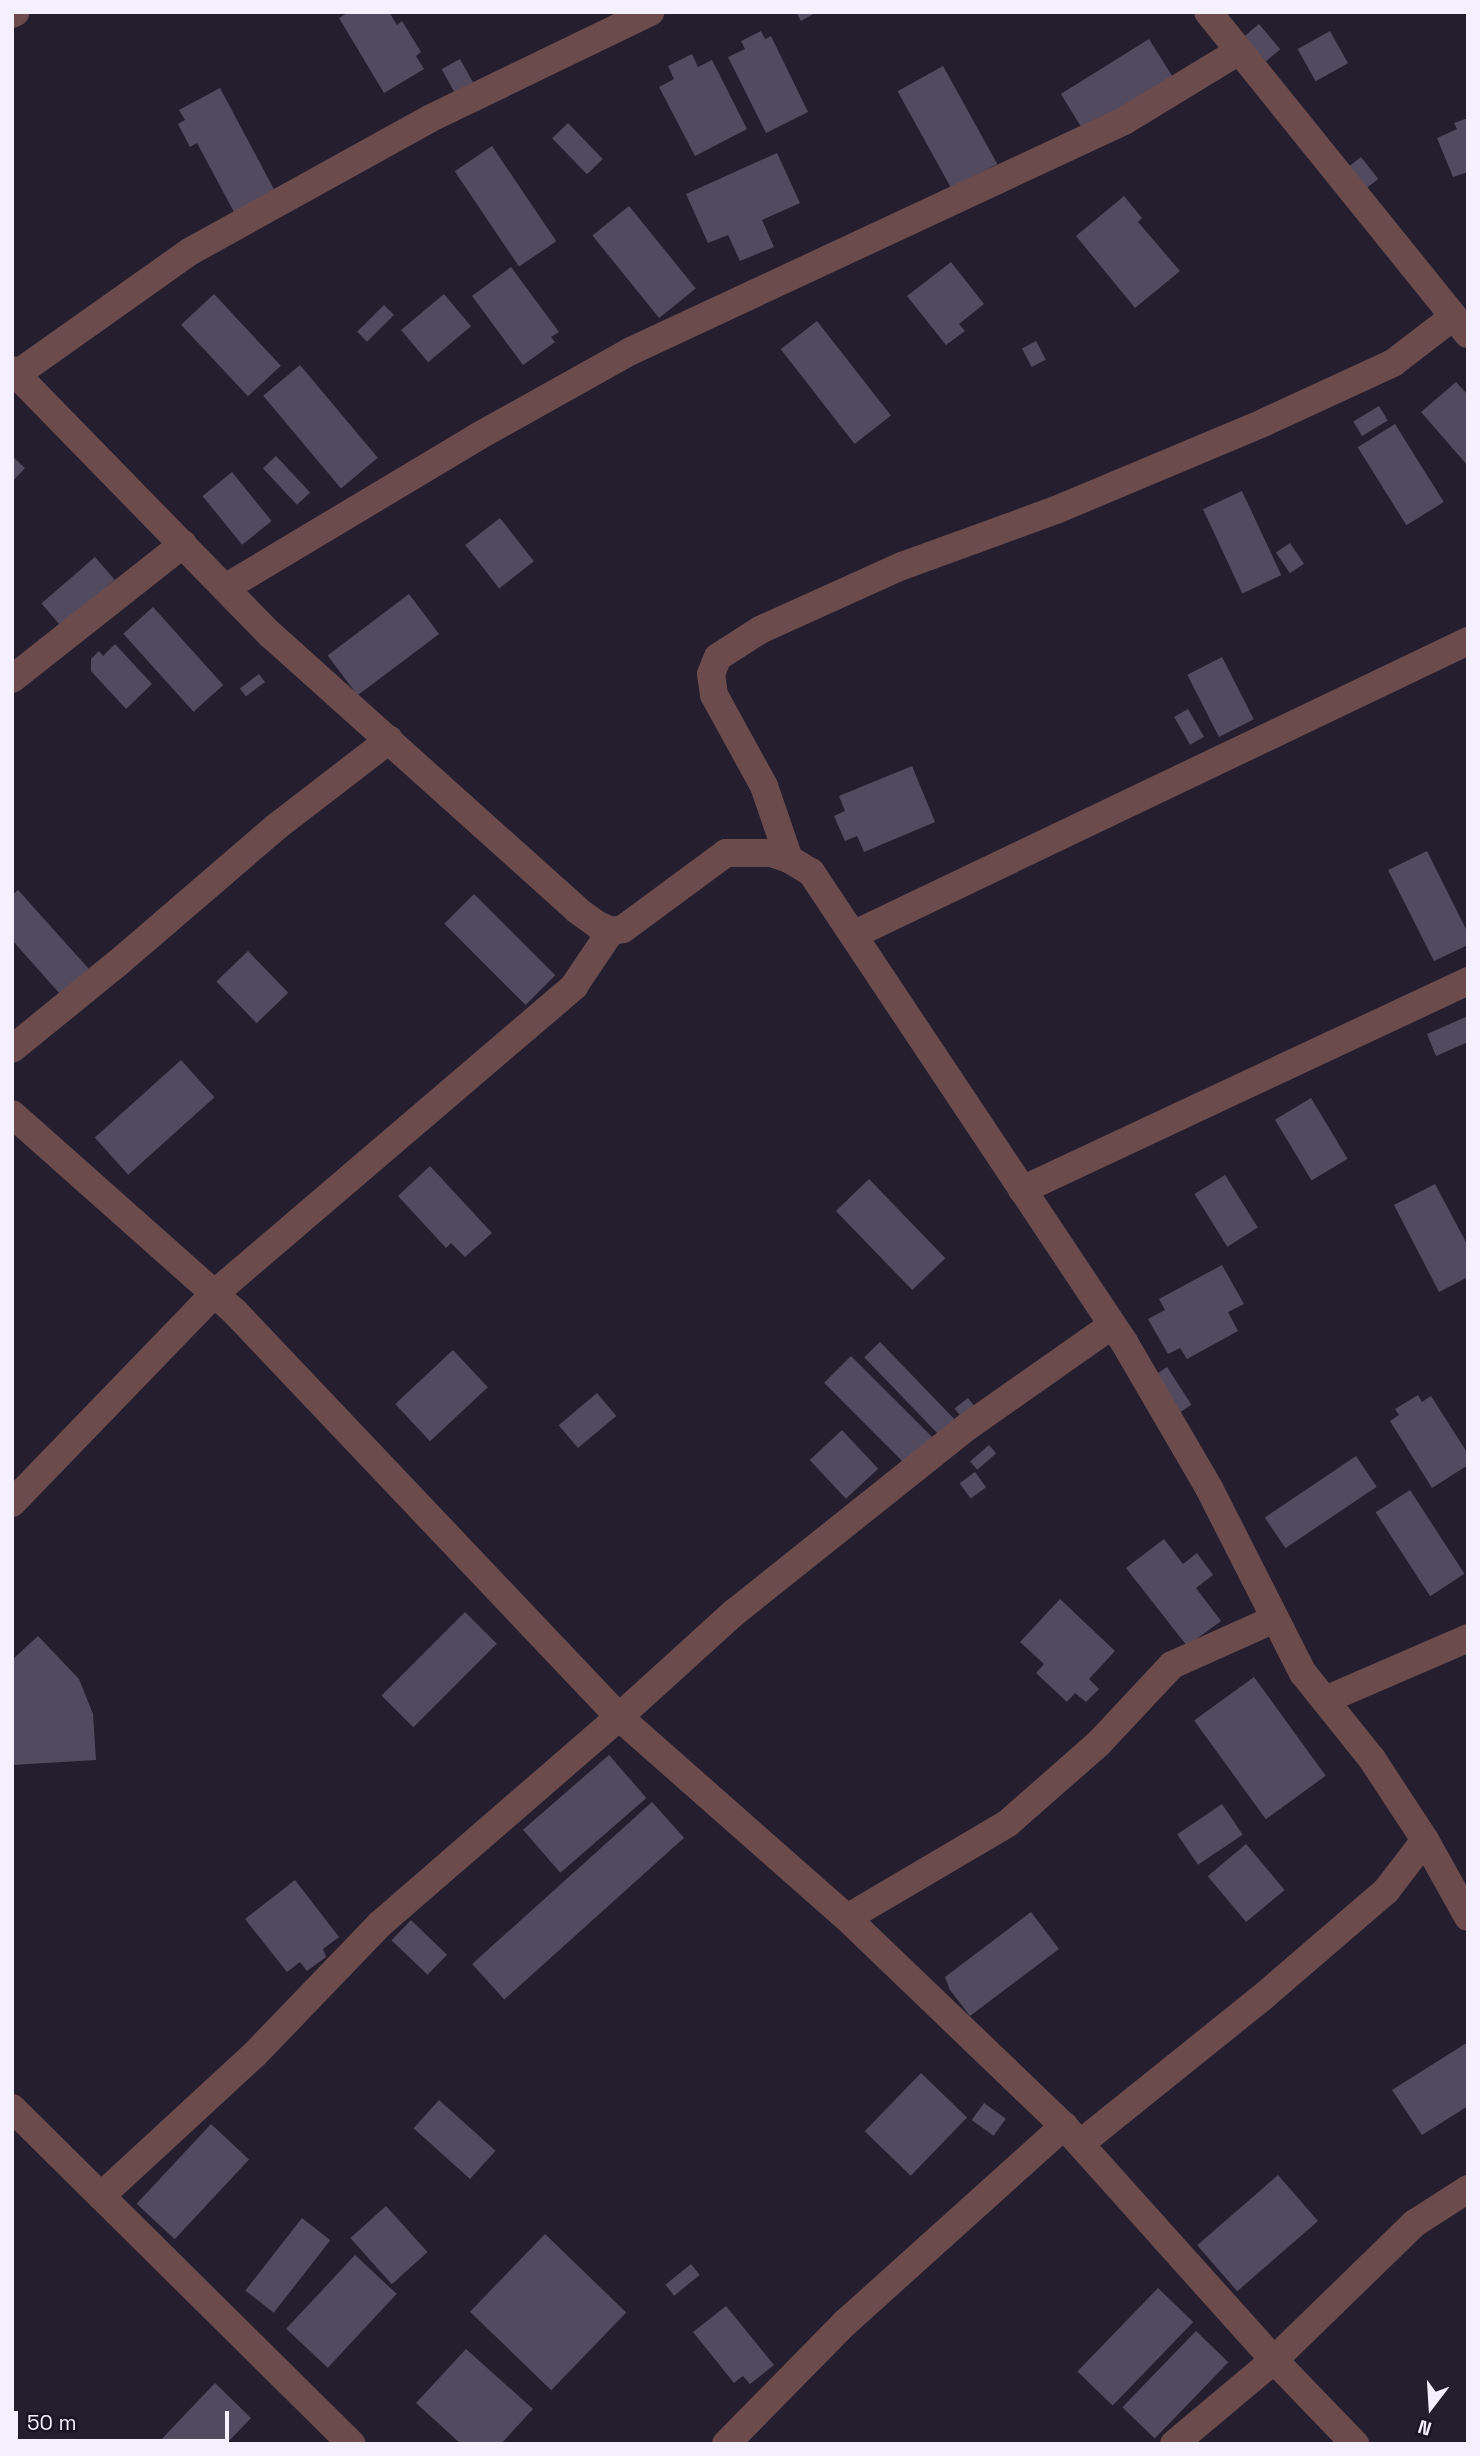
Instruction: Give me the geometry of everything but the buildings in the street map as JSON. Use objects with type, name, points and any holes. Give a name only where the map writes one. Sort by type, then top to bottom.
[{"type":"street","points":[[650,12],[429,119],[191,251],[15,372],[271,635],[576,910],[611,931],[623,929],[726,853],[771,853],[789,859],[811,873],[1112,1325],[1209,1488],[1303,1673],[1372,1759],[1424,1840],[1468,1917]]},
{"type":"street","points":[[789,859],[764,786],[714,695],[712,674],[718,657],[760,630],[902,566],[1056,510],[1358,379],[1460,326],[1208,12]]},
{"type":"street","points":[[225,588],[477,437],[631,351],[1124,121],[1239,51]]},
{"type":"street","points":[[12,679],[183,544]]},
{"type":"street","points":[[853,935],[1468,641]]},
{"type":"street","points":[[12,1049],[119,962],[276,827],[389,740]]},
{"type":"street","points":[[12,1503],[214,1294],[574,986],[611,931]]},
{"type":"street","points":[[1023,1190],[1468,981]]},
{"type":"street","points":[[12,1114],[214,1294],[619,1717],[847,1919],[1073,2135],[1274,2360],[1355,2444]]},
{"type":"street","points":[[101,2196],[254,2055],[380,1924],[619,1717],[735,1612],[967,1427],[1112,1325]]},
{"type":"street","points":[[847,1919],[1008,1823],[1099,1743],[1172,1665],[1275,1619]]},
{"type":"street","points":[[1325,1700],[1468,1638]]},
{"type":"street","points":[[726,2444],[845,2323],[1073,2135],[1265,1995],[1386,1891],[1424,1840]]},
{"type":"street","points":[[12,2108],[343,2441]]},
{"type":"street","points":[[1174,2444],[1274,2360],[1415,2223],[1468,2189]]}]
